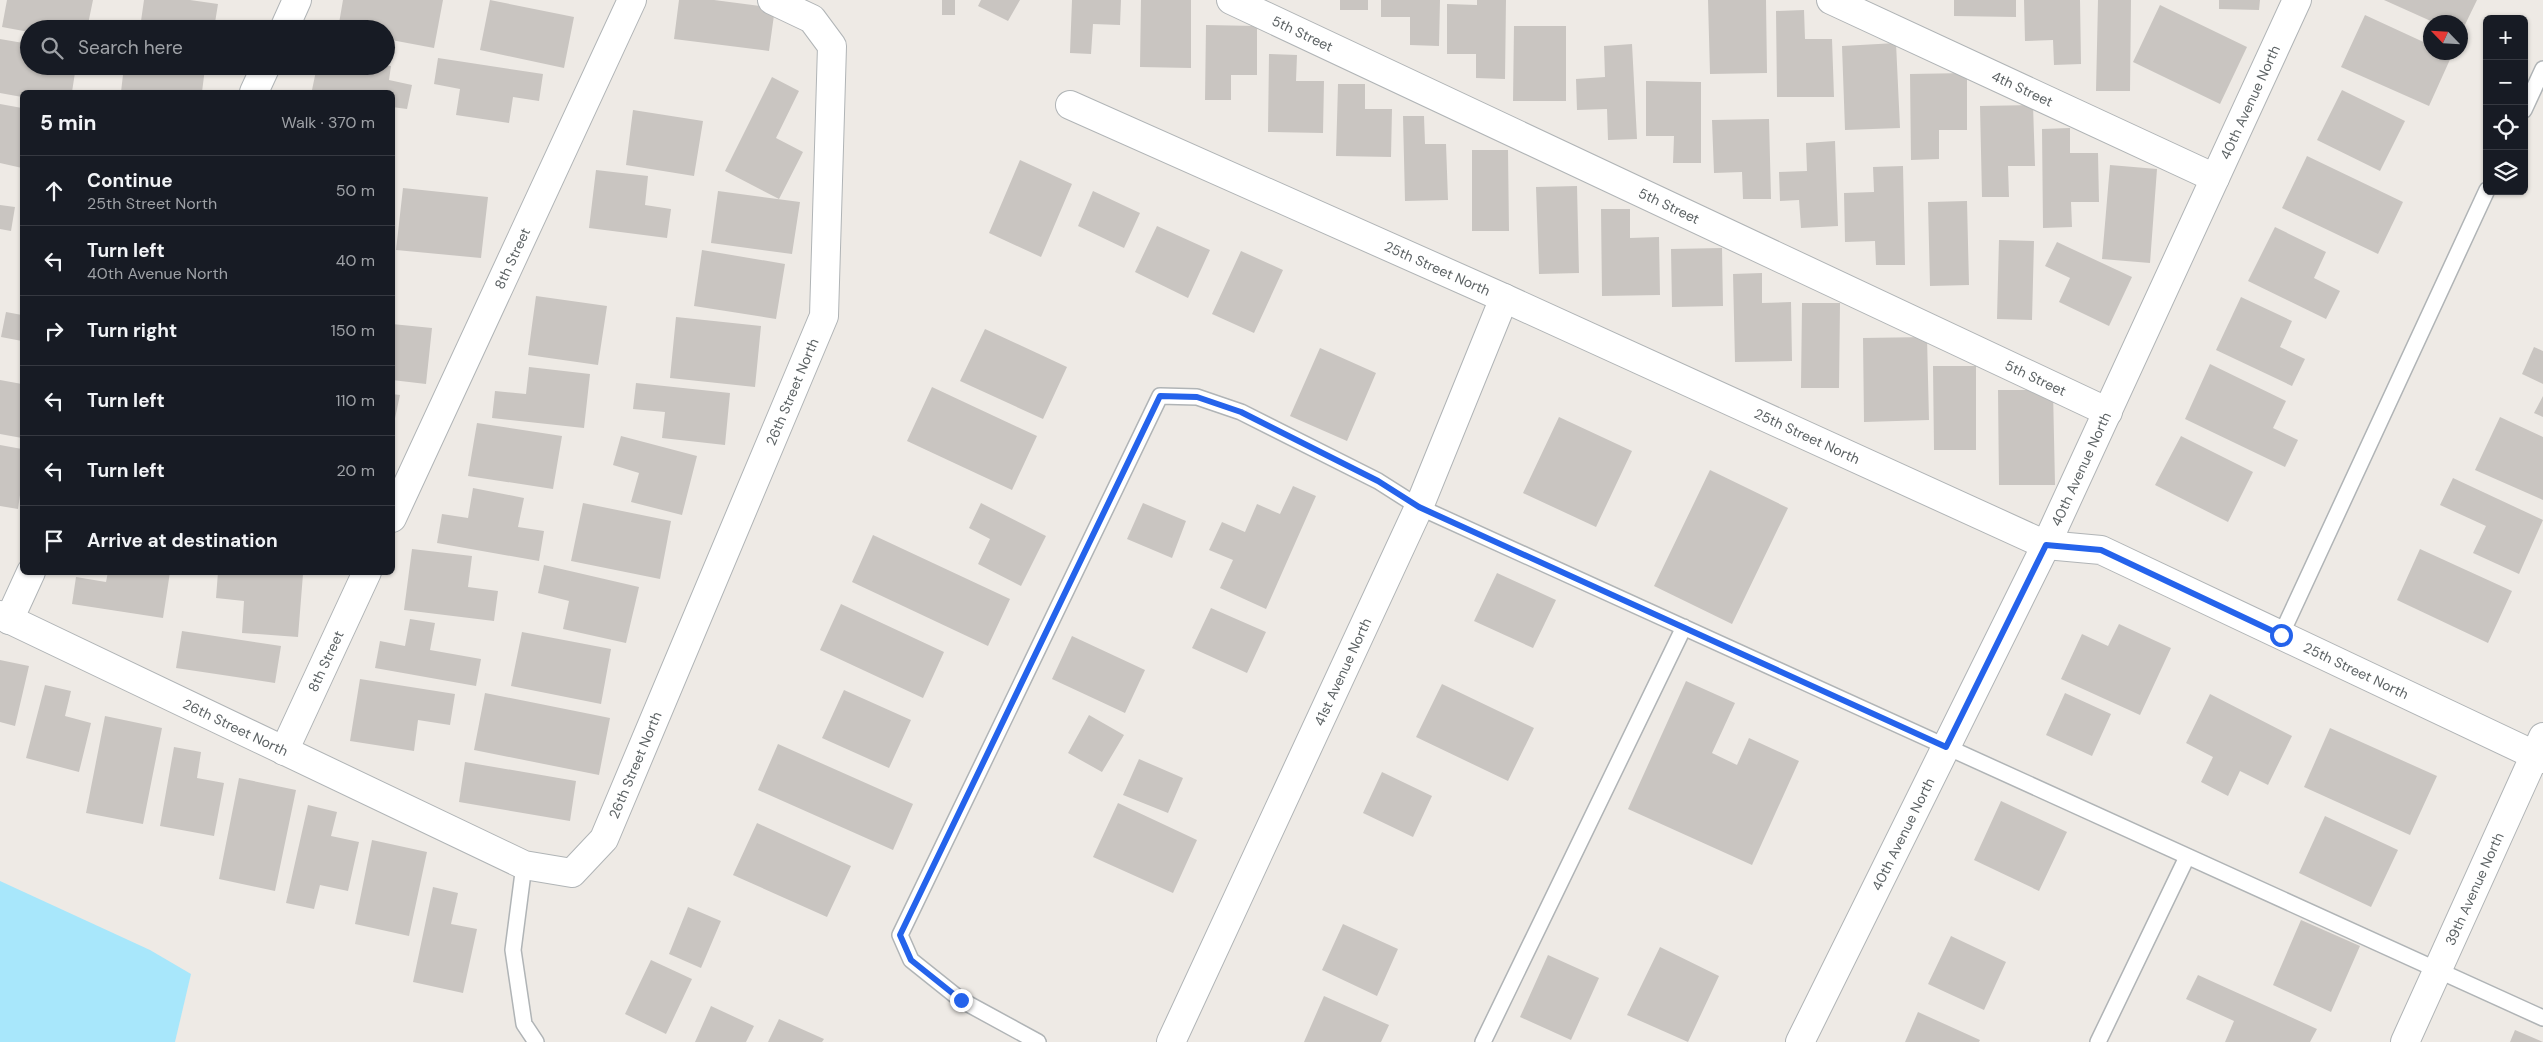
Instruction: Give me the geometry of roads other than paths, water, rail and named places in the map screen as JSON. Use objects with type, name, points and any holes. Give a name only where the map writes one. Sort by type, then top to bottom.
[{"type":"street","points":[[288,20],[297,0]]},
{"type":"street","name":"8th Street","points":[[395,512],[632,0]]},
{"type":"street","name":"26th Street North","points":[[4,618],[524,865],[572,873],[604,839],[824,316],[832,46],[812,19],[772,0]]},
{"type":"street","name":"5th Street","points":[[1231,0],[2108,412]]},
{"type":"street","name":"4th Street","points":[[1831,0],[2216,178]]},
{"type":"street","name":"40th Avenue North","points":[[1800,1042],[2046,545],[2297,0]]},
{"type":"street","points":[[255,90],[262,75]]},
{"type":"street","name":"25th Street North","points":[[1070,105],[1504,298],[2046,545],[2101,550],[2281,635],[2540,750]]},
{"type":"street","name":"41st Avenue North","points":[[1171,1042],[1419,507],[1504,298]]},
{"type":"street","points":[[4,618],[29,575]]},
{"type":"street","name":"8th Street","points":[[284,751],[366,575]]},
{"type":"street","name":"39th Avenue North","points":[[2405,1042],[2540,750]]},
{"type":"lane","points":[[2526,105],[2543,69]]},
{"type":"lane","points":[[2281,635],[2485,195]]},
{"type":"lane","points":[[1038,1042],[954,994],[911,960],[900,935],[1160,396],[1197,397],[1241,412],[1378,481],[1419,507],[2543,1018]]},
{"type":"lane","points":[[1483,1042],[1684,627]]},
{"type":"lane","points":[[2098,1042],[2187,857]]},
{"type":"lane","points":[[524,865],[513,950],[524,1024],[536,1042]]},
{"type":"water","points":[[0,881],[150,950],[191,974],[175,1042],[0,1042]]}]
